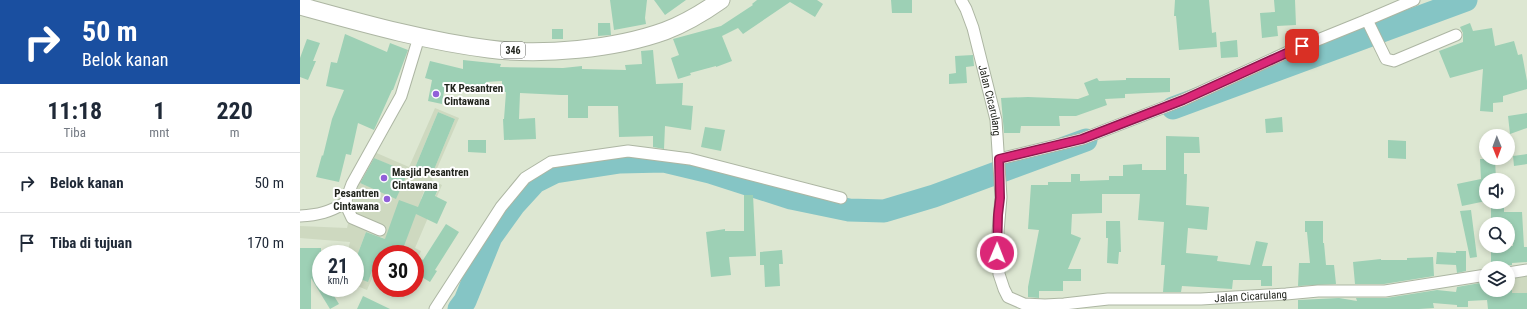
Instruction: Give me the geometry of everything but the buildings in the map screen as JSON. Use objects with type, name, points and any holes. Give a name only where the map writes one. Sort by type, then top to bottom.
[{"type":"main road","name":"346","points":[[300,6],[361,24],[419,37],[491,49],[532,51],[594,47],[620,43],[666,30],[702,13],[721,0]]},
{"type":"street","name":"Jalan Cicarulang","points":[[961,0],[973,28],[996,120],[1000,198],[997,253],[999,274],[1008,297],[1024,304],[1064,304],[1108,299],[1201,299],[1279,295],[1318,291],[1385,291],[1479,276]]},
{"type":"street","points":[[998,164],[1082,139],[1183,100],[1288,52],[1414,0]]},
{"type":"street","points":[[1367,20],[1374,31],[1386,59],[1394,61],[1456,35]]},
{"type":"street","points":[[300,216],[316,215],[331,211],[345,203],[352,184],[401,96],[419,37]]},
{"type":"street","points":[[436,309],[500,207],[525,178],[551,162],[628,151],[697,161],[841,198]]},
{"type":"street","points":[[345,203],[352,218],[380,230]]},
{"type":"street","points":[[1515,272],[1527,270]]},
{"type":"shaded area","name":"Pesantren Cintawana","points":[[435,108],[459,118],[432,180],[442,185],[416,245],[381,245],[384,238],[366,232],[361,245],[349,245],[350,242],[300,238],[300,226],[347,228],[356,189],[372,151],[409,167]],"holes":[[[438,112],[455,119],[431,177],[414,170]],[[371,157],[407,172],[396,198],[360,183]],[[428,181],[440,185],[432,204],[421,199]]]},
{"type":"shaded area","name":"Pesantren Cintawana","points":[[372,270],[372,278],[367,290],[364,289],[364,280],[368,281]]},
{"type":"shaded area","points":[[1515,274],[1527,274],[1527,293],[1515,293]]},
{"type":"waterway","points":[[1173,108],[1466,0]]},
{"type":"waterway","points":[[459,309],[465,301],[491,237],[514,205],[535,182],[555,172],[620,162],[664,161],[710,172],[791,198],[849,210],[884,211],[934,196],[1086,140]]},
{"type":"place","name":"TK Pesantren Cintawana","points":[[436,94]]},
{"type":"place","name":"Masjid Pesantren Cintawana","points":[[384,178]]},
{"type":"place","name":"Pesantren Cintawana","points":[[387,199]]},
{"type":"route","points":[[997,253],[1000,198],[998,168],[999,159],[1082,139],[1183,100],[1302,46]]}]
